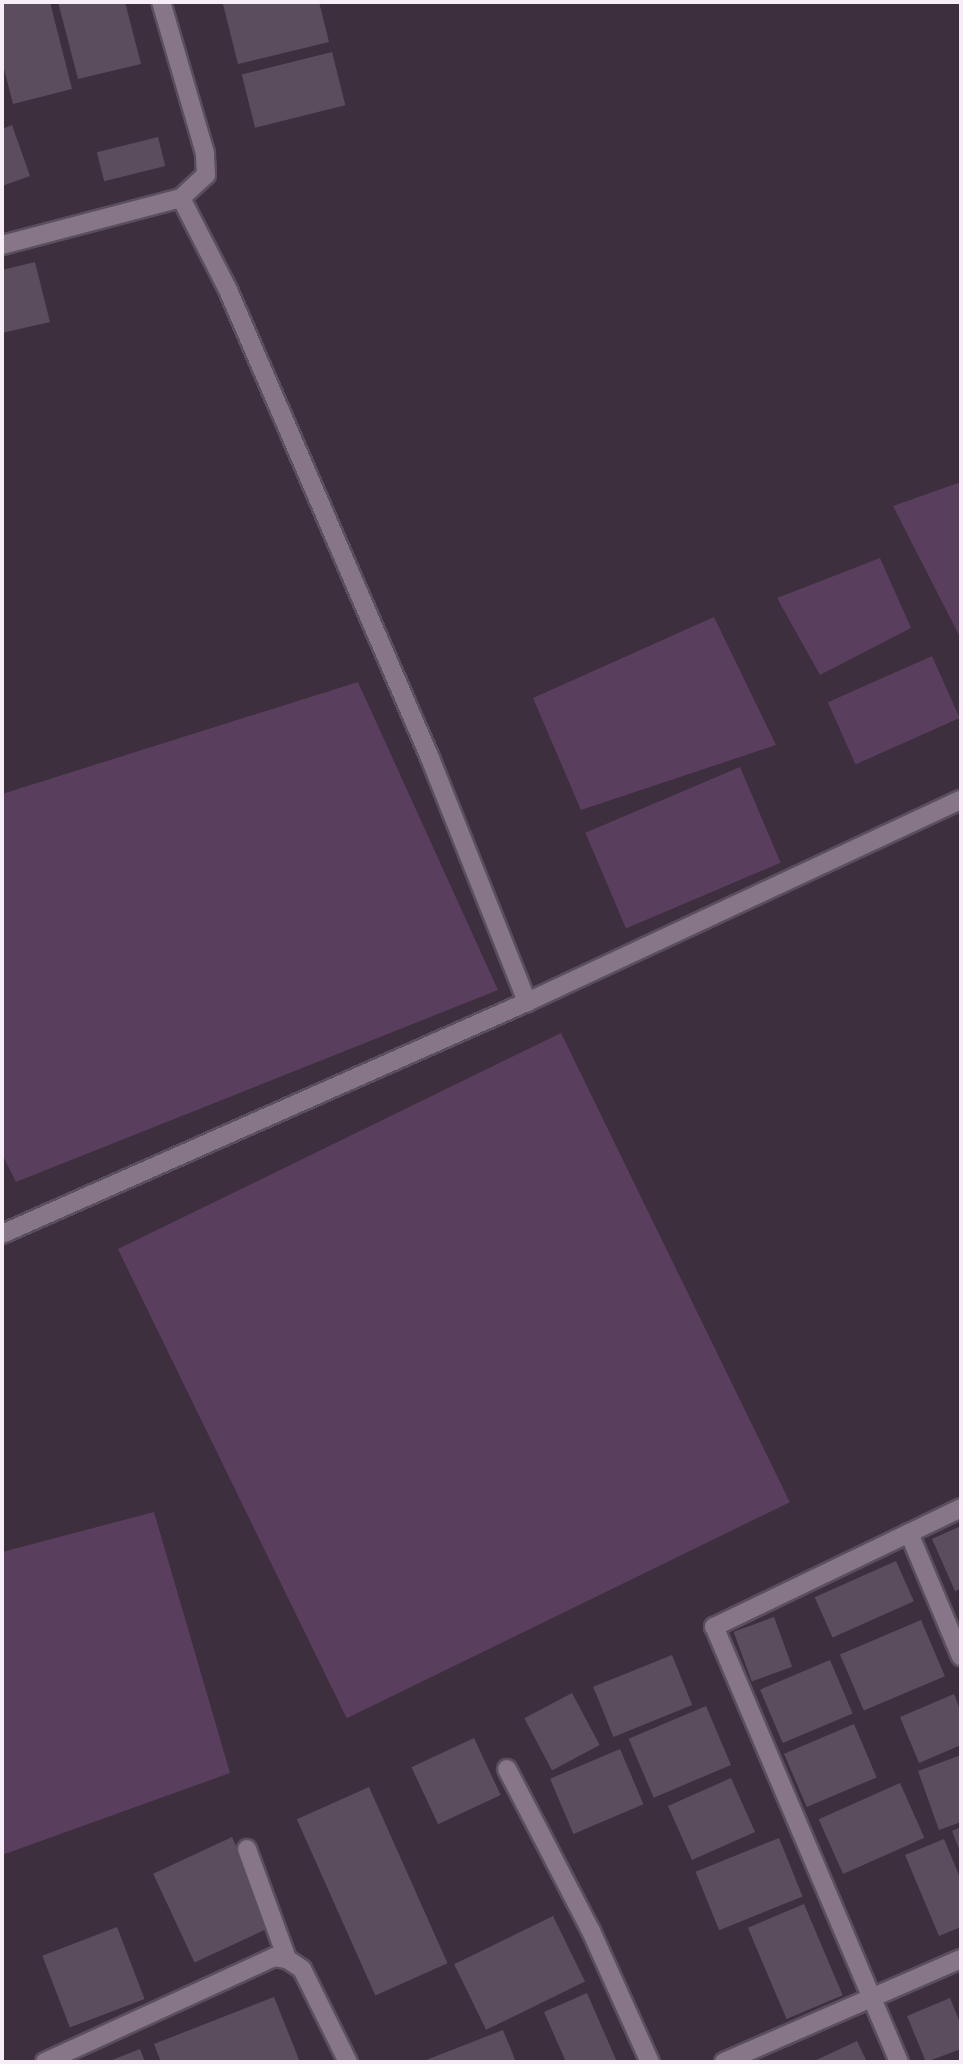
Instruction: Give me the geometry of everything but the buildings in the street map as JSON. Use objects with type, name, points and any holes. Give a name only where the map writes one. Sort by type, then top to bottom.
[{"type":"street","points":[[2,245],[181,198],[206,175],[205,153],[161,2]]},
{"type":"street","points":[[181,198],[228,290],[425,746],[527,1002]]},
{"type":"street","points":[[2,1234],[527,1002],[961,800]]},
{"type":"street","points":[[899,2062],[713,1627],[961,1508]]},
{"type":"street","points":[[909,1533],[961,1657]]},
{"type":"street","points":[[507,1769],[591,1931],[650,2062]]},
{"type":"street","points":[[247,1849],[287,1959],[312,1986],[348,2062]]},
{"type":"street","points":[[45,2062],[253,1963],[274,1957],[287,1959]]},
{"type":"street","points":[[724,2062],[872,1995],[961,1959]]},
{"type":"shaded area","points":[[961,482],[961,639],[893,506]]},
{"type":"shaded area","points":[[880,558],[911,628],[820,675],[777,598]]},
{"type":"shaded area","points":[[714,617],[776,745],[581,810],[533,698]]},
{"type":"shaded area","points":[[932,656],[960,718],[856,764],[828,702]]},
{"type":"shaded area","points":[[358,682],[498,990],[16,1182],[2,1154],[2,794]]},
{"type":"shaded area","points":[[740,767],[781,863],[626,928],[585,833]]},
{"type":"shaded area","points":[[561,1033],[790,1502],[347,1718],[118,1249]]},
{"type":"shaded area","points":[[154,1512],[230,1773],[2,1855],[2,1552]]}]
